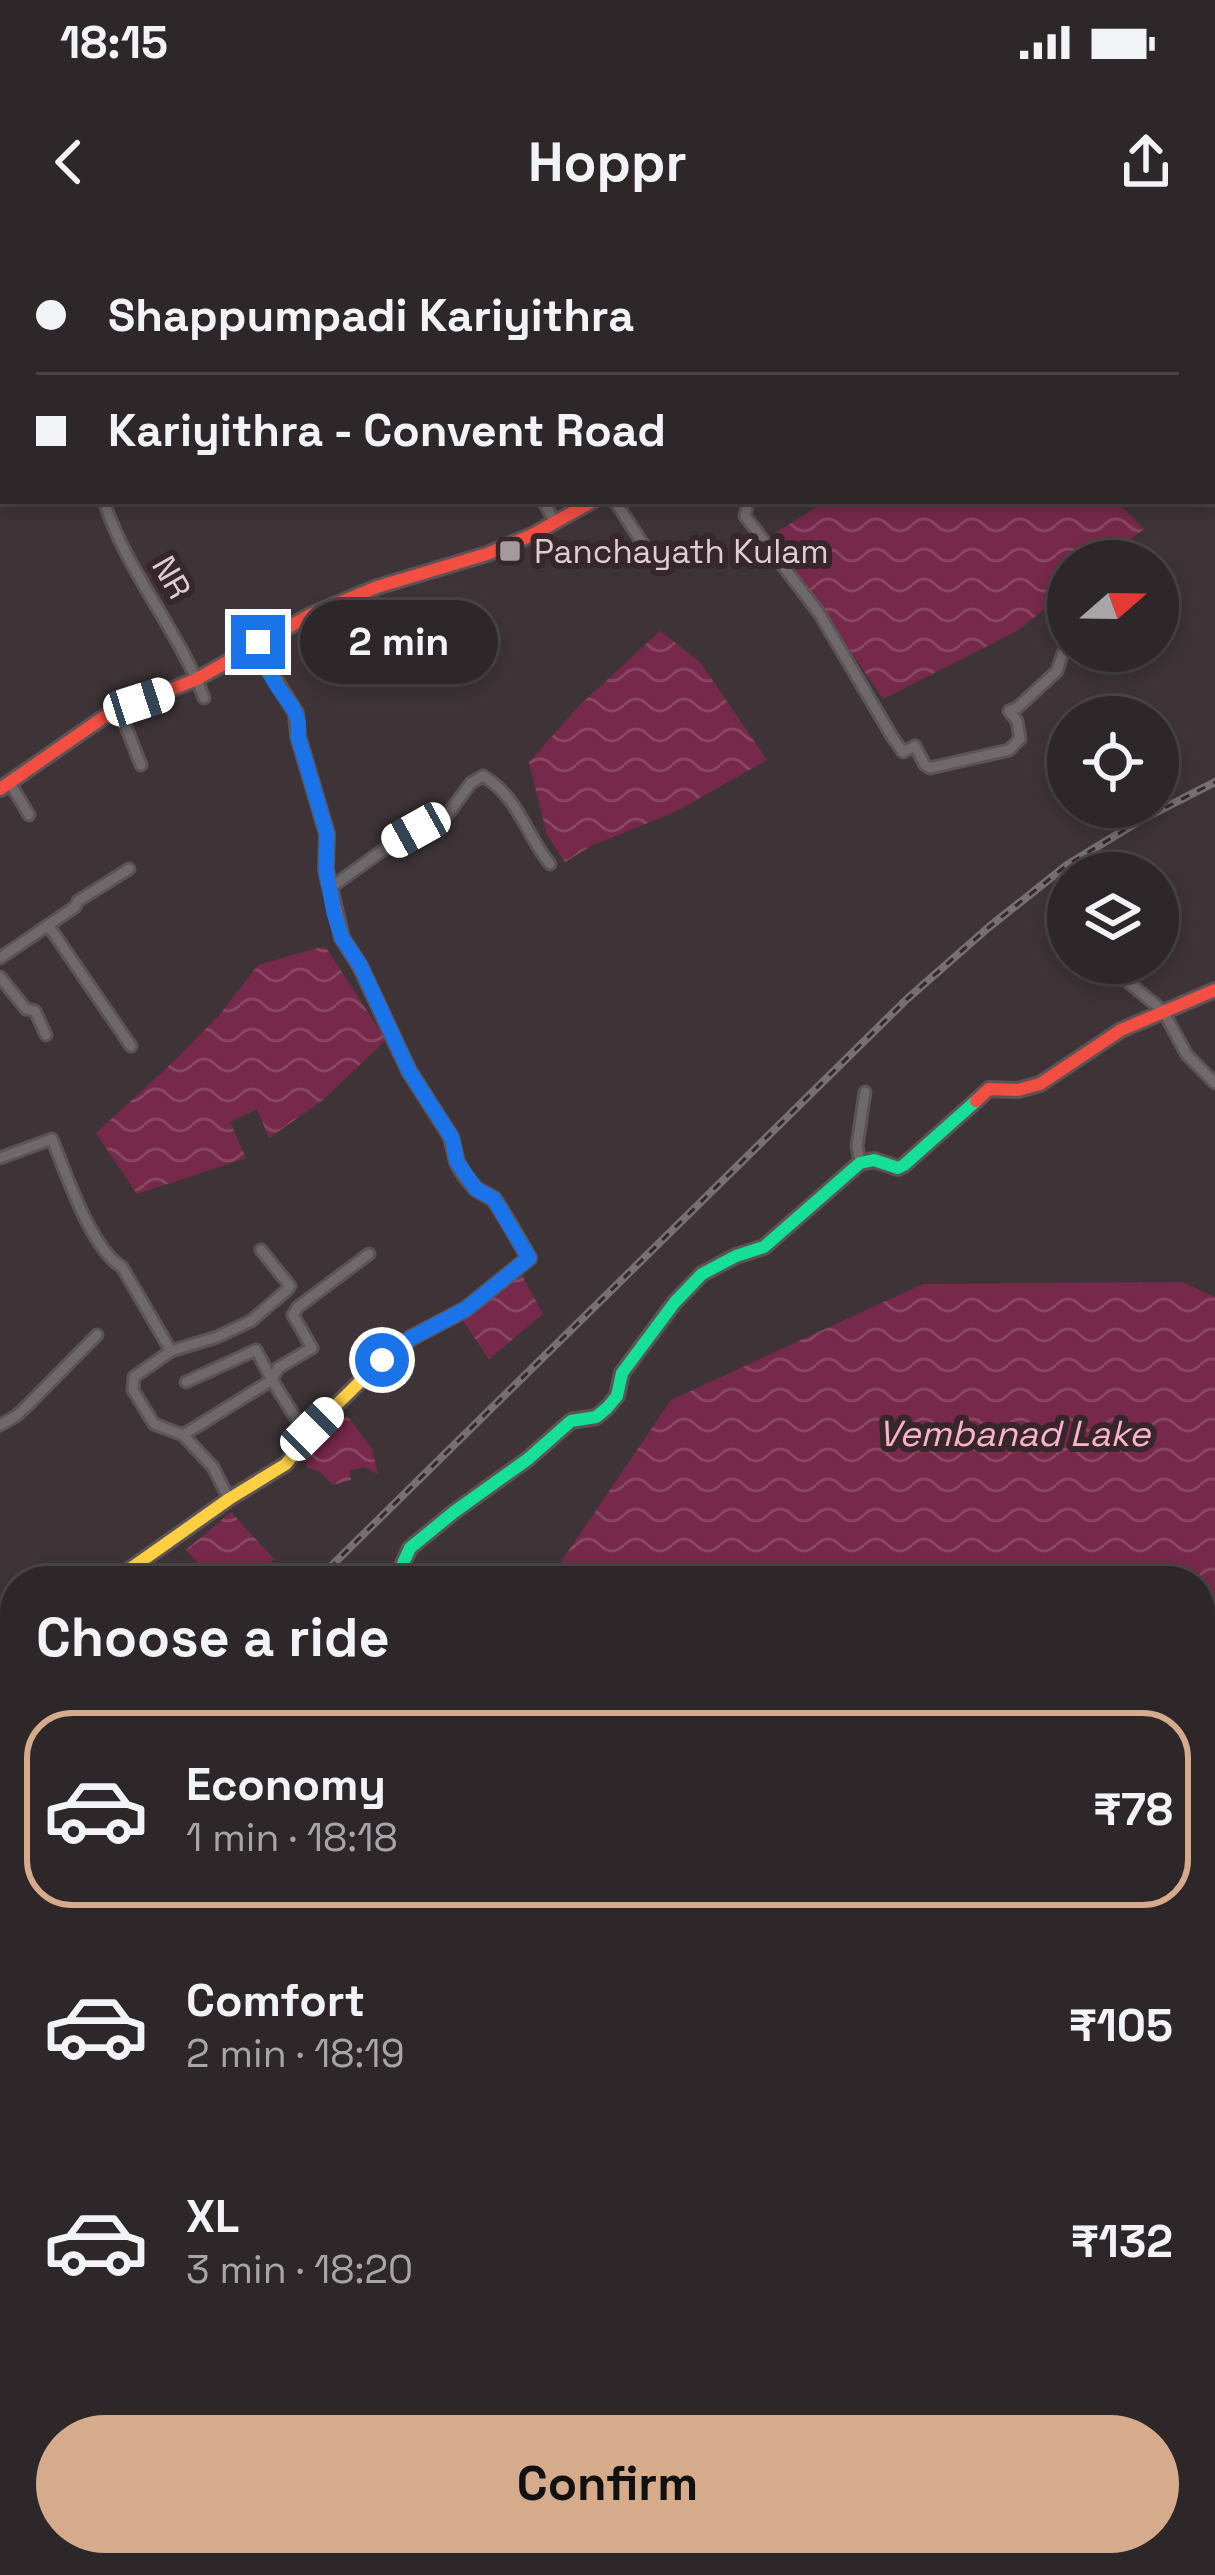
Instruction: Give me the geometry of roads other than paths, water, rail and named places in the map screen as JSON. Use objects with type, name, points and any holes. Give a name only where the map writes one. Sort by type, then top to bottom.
[{"type":"main road","points":[[5,786],[104,717],[197,679],[310,615],[377,587],[487,554],[588,504]]},
{"type":"main road","points":[[134,1566],[286,1464],[382,1360],[411,1338],[466,1309],[529,1258],[494,1199],[476,1189],[457,1162],[452,1138],[409,1071],[360,965],[342,938],[326,870],[327,834],[298,736],[301,722],[277,686],[258,642]]},
{"type":"main road","points":[[402,1566],[410,1548],[571,1421],[596,1417],[617,1396],[622,1373],[702,1274],[764,1247],[860,1163],[874,1160],[898,1168],[989,1089],[1018,1090],[1040,1084],[1121,1030],[1215,990]]},
{"type":"street","name":"NR","points":[[105,504],[112,527],[173,632],[204,698]]},
{"type":"street","points":[[545,504],[555,522]]},
{"type":"street","points":[[617,504],[662,565],[684,548]]},
{"type":"street","points":[[747,504],[745,517],[819,613],[893,738],[903,752],[915,746],[930,768],[1009,750],[1020,739],[1009,711],[1056,672]]},
{"type":"street","points":[[120,712],[141,765]]},
{"type":"street","points":[[330,888],[393,842],[448,814],[471,783],[483,776],[512,801],[550,864]]},
{"type":"street","points":[[5,786],[28,815]]},
{"type":"street","points":[[0,958],[129,869]]},
{"type":"street","points":[[48,925],[131,1046]]},
{"type":"street","points":[[0,977],[26,1010],[35,1011],[46,1035]]},
{"type":"street","points":[[1130,984],[1163,1011],[1186,1055],[1215,1083]]},
{"type":"street","points":[[860,1163],[857,1146],[865,1092]]},
{"type":"street","points":[[0,1158],[52,1139],[82,1213],[111,1261],[122,1267],[171,1351]]},
{"type":"street","points":[[229,1499],[213,1467],[183,1435],[154,1424],[134,1390],[134,1377],[171,1351],[251,1321],[287,1290],[290,1286],[262,1250]]},
{"type":"street","points":[[183,1435],[272,1380],[278,1369],[312,1348],[293,1315],[369,1254]]},
{"type":"street","points":[[0,1425],[16,1417],[97,1335]]},
{"type":"street","points":[[186,1382],[256,1350],[307,1436]]},
{"type":"water","points":[[822,504],[1118,504],[1144,529],[1130,540],[1047,540],[1047,607],[1017,631],[883,699],[772,535]]},
{"type":"water","points":[[660,631],[700,662],[767,760],[675,812],[591,846],[565,862],[547,835],[529,762],[579,706]]},
{"type":"water","points":[[325,946],[386,1040],[323,1100],[269,1138],[257,1109],[230,1122],[246,1158],[137,1194],[96,1133],[221,1013],[258,965]]},
{"type":"water","points":[[522,1275],[543,1314],[489,1359],[463,1321]]},
{"type":"water","name":"Vembanad Lake","points":[[1182,1282],[1215,1297],[1215,1566],[558,1566],[671,1400],[923,1284]]},
{"type":"water","points":[[347,1415],[372,1449],[378,1474],[364,1467],[350,1470],[351,1480],[333,1485],[307,1467],[306,1460],[329,1428]]},
{"type":"water","points":[[231,1512],[274,1559],[268,1566],[201,1566],[186,1550]]},
{"type":"railway","points":[[331,1566],[907,999],[1067,865],[1215,782]]},
{"type":"place","name":"Panchayath Kulam","points":[[510,551]]}]
